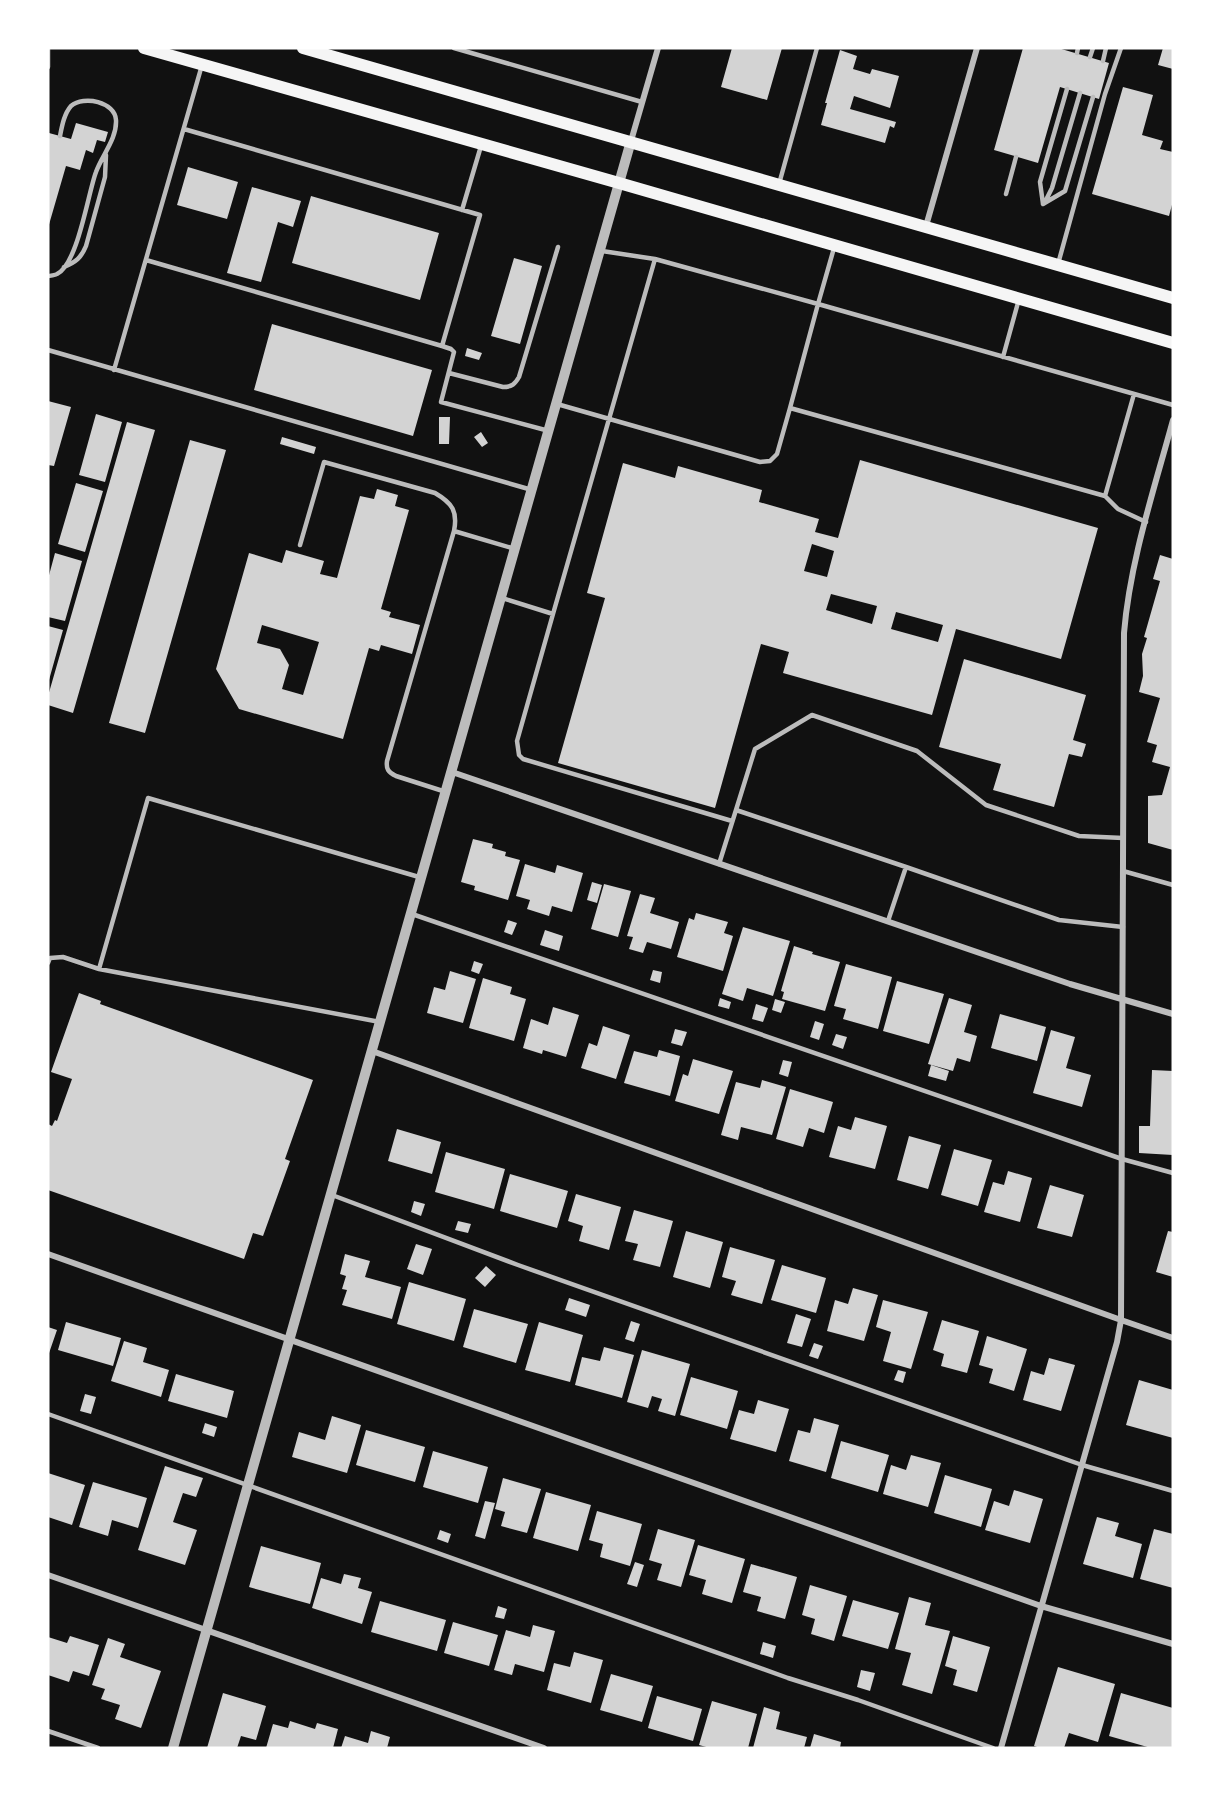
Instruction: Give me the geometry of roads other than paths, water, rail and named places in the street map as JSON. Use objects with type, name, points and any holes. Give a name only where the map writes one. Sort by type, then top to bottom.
[{"type":"main road","points":[[144,48],[1173,343]]},
{"type":"main road","points":[[303,48],[1173,298]]},
{"type":"street","points":[[173,1748],[658,48]]},
{"type":"street","points":[[926,226],[977,48]]},
{"type":"street","points":[[1001,1748],[1117,1342],[1121,1320],[1124,633],[1126,604],[1134,565],[1173,420]]},
{"type":"street","points":[[452,772],[1070,984],[1173,1014]]},
{"type":"street","points":[[372,1052],[1173,1338]]},
{"type":"street","points":[[48,1254],[1041,1606],[1173,1644]]},
{"type":"street","points":[[48,1575],[544,1748]]},
{"type":"lane","points":[[48,48],[48,68]]},
{"type":"lane","points":[[454,48],[642,102]]},
{"type":"lane","points":[[779,184],[817,48]]},
{"type":"lane","points":[[1090,57],[1093,48]]},
{"type":"lane","points":[[1103,61],[1106,48]]},
{"type":"lane","points":[[1058,264],[1105,94],[1121,48]]},
{"type":"lane","points":[[114,370],[202,65]]},
{"type":"lane","points":[[1043,204],[1040,182],[1067,89]]},
{"type":"lane","points":[[1043,204],[1052,188],[1080,93]]},
{"type":"lane","points":[[1043,204],[1065,191],[1093,97]]},
{"type":"lane","points":[[48,276],[58,274],[64,267],[79,236],[97,169],[111,142],[116,121],[114,113],[102,104],[87,100],[77,102],[66,113],[60,136]]},
{"type":"lane","points":[[184,129],[480,214],[442,346]]},
{"type":"lane","points":[[462,210],[481,144]]},
{"type":"lane","points":[[64,267],[77,261],[86,246],[105,177],[106,153]]},
{"type":"lane","points":[[1006,194],[1016,157]]},
{"type":"lane","points":[[557,404],[760,462],[770,461],[777,454],[835,245]]},
{"type":"lane","points":[[449,373],[503,387],[515,384],[558,247]]},
{"type":"lane","points":[[599,250],[655,259],[1173,405]]},
{"type":"lane","points":[[655,259],[517,741],[519,755],[523,759],[732,821]]},
{"type":"lane","points":[[146,260],[451,349],[454,352],[441,402],[549,431]]},
{"type":"lane","points":[[1003,357],[1019,298]]},
{"type":"lane","points":[[48,350],[532,490]]},
{"type":"lane","points":[[1105,496],[1134,394]]},
{"type":"lane","points":[[790,408],[1105,496],[1118,509],[1146,522]]},
{"type":"lane","points":[[300,545],[324,462],[435,493],[446,500],[452,508],[456,520],[454,531],[387,761],[390,773],[446,792]]},
{"type":"lane","points":[[454,531],[515,549]]},
{"type":"lane","points":[[501,598],[553,614]]},
{"type":"lane","points":[[719,864],[755,749],[812,715],[917,751],[986,805],[1079,836],[1123,838]]},
{"type":"lane","points":[[99,969],[148,798],[422,878]]},
{"type":"lane","points":[[736,810],[1059,920],[1123,927]]},
{"type":"lane","points":[[888,921],[906,867]]},
{"type":"lane","points":[[1123,871],[1173,885]]},
{"type":"lane","points":[[412,914],[1122,1159],[1173,1173]]},
{"type":"lane","points":[[48,963],[50,958],[63,957],[99,969],[381,1022]]},
{"type":"lane","points":[[331,1195],[518,1265],[1082,1465],[1173,1491]]},
{"type":"lane","points":[[48,1414],[788,1678],[858,1700],[993,1748]]},
{"type":"lane","points":[[48,1731],[98,1748]]}]
